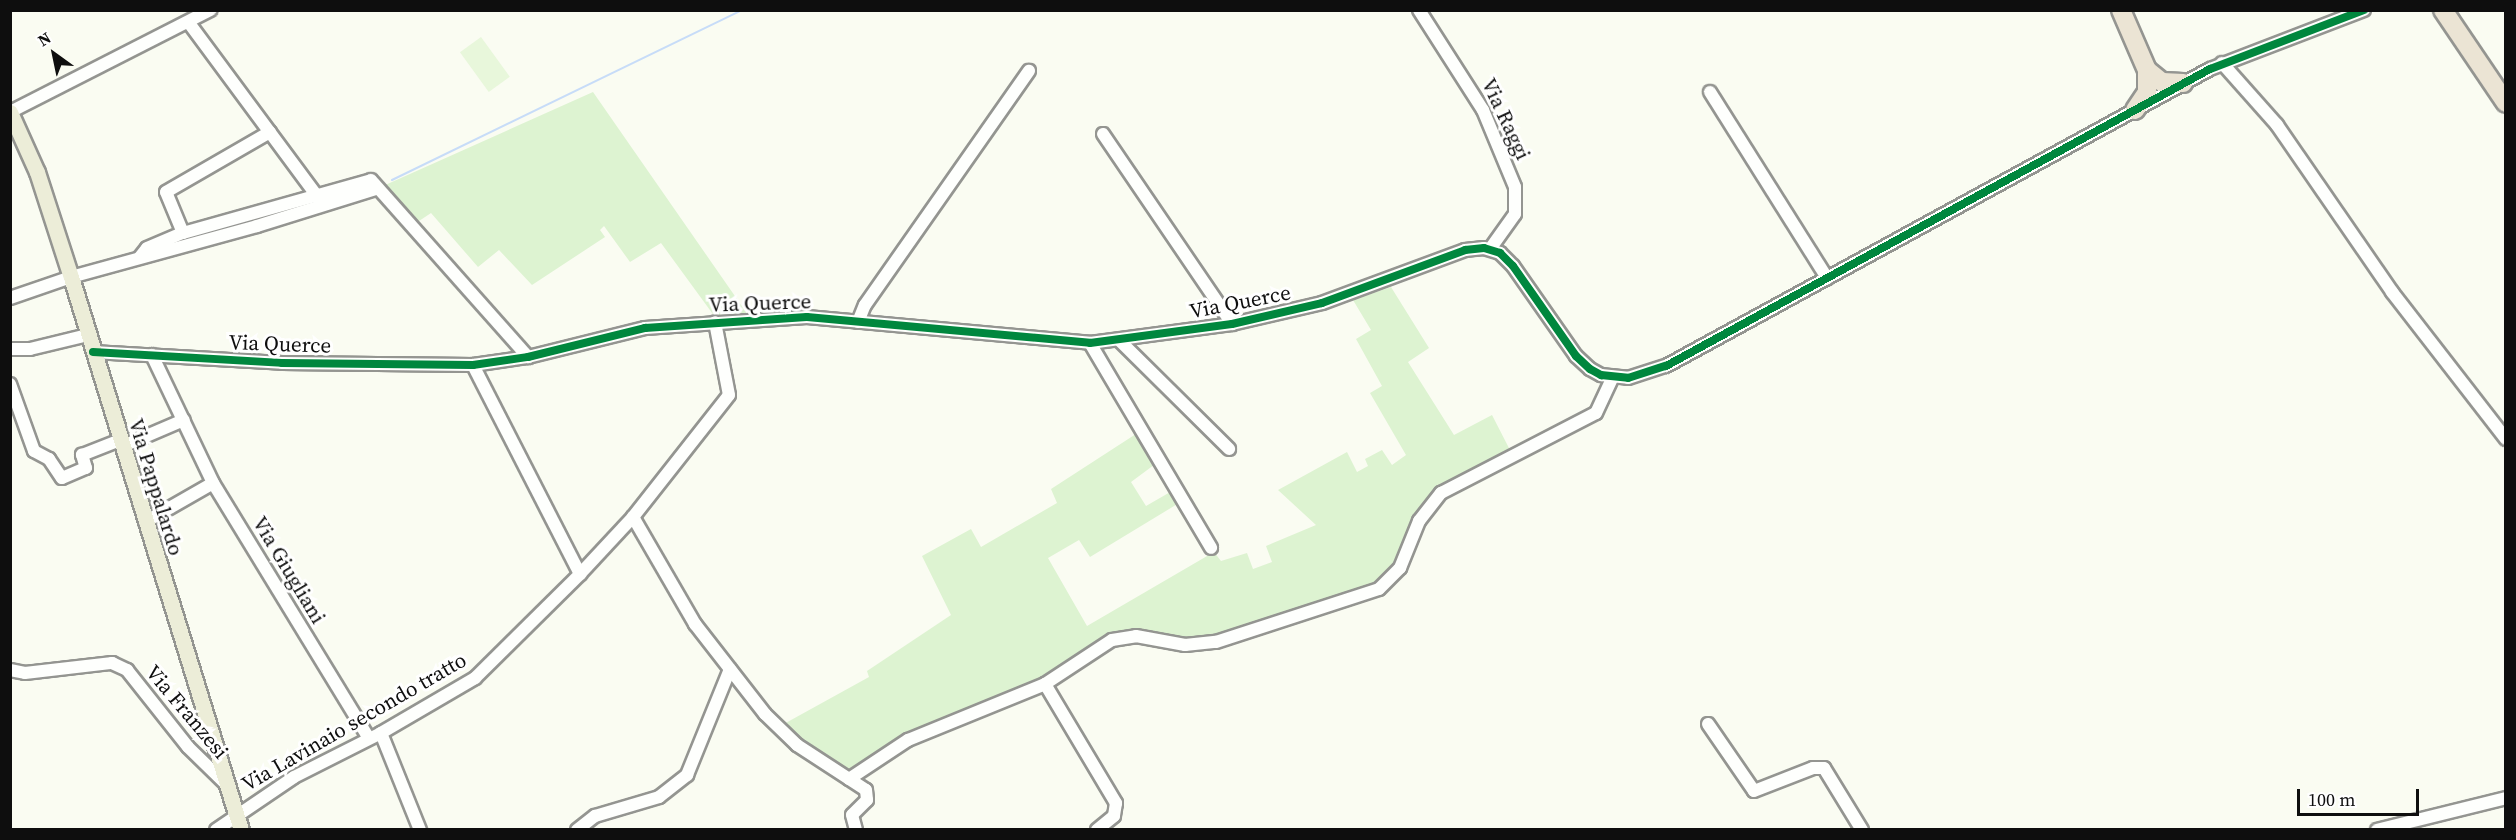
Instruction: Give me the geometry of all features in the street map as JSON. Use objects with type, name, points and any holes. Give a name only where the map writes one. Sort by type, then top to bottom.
[{"type":"highway","points":[[2121,10],[2147,70],[2147,92],[2132,112]]},
{"type":"highway","points":[[2436,10],[2472,53]]},
{"type":"highway","points":[[2443,10],[2505,103]]},
{"type":"highway","points":[[2460,16],[2505,84]]},
{"type":"highway","points":[[2147,70],[2162,81],[2183,83]]},
{"type":"main road","name":"Via Pappalardo","points":[[11,112],[37,172],[71,277],[241,830]]},
{"type":"street","points":[[11,112],[189,23],[210,10]]},
{"type":"street","name":"Via Raggi","points":[[1419,10],[1483,110],[1515,187],[1515,214],[1490,249]]},
{"type":"street","points":[[1490,249],[1500,253],[1514,266],[1576,356],[1590,369],[1613,377],[1642,376],[1666,366],[2222,63],[2364,10]]},
{"type":"street","points":[[189,23],[324,206]]},
{"type":"street","points":[[2222,63],[2277,126],[2392,292],[2505,439]]},
{"type":"street","points":[[858,322],[866,305],[1029,71]]},
{"type":"street","points":[[1710,92],[1827,278]]},
{"type":"street","points":[[183,233],[166,192],[270,132]]},
{"type":"street","points":[[1103,134],[1232,324]]},
{"type":"street","points":[[140,257],[147,248],[183,233],[366,180],[375,183],[376,189],[528,357]]},
{"type":"street","points":[[10,298],[71,277],[324,206],[376,189]]},
{"type":"street","name":"Via Querce","points":[[93,352],[282,363],[473,365],[528,357],[645,328],[807,317],[1090,343],[1232,324],[1322,303],[1465,250],[1490,249]]},
{"type":"street","name":"Via Lavinaio secondo tratto","points":[[216,830],[236,814],[475,678],[580,574],[633,517],[729,395],[715,322]]},
{"type":"street","points":[[10,349],[30,349],[88,335]]},
{"type":"street","points":[[1119,340],[1229,448]]},
{"type":"street","points":[[1090,343],[1210,548]]},
{"type":"street","name":"Via Giugliani","points":[[152,356],[213,483],[375,735],[420,830]]},
{"type":"street","points":[[473,365],[580,574]]},
{"type":"street","points":[[849,779],[908,740],[1045,684],[1112,640],[1136,636],[1185,645],[1216,642],[1379,589],[1400,568],[1419,521],[1441,493],[1596,413],[1613,377]]},
{"type":"street","points":[[10,384],[34,451],[50,459],[62,478],[86,468],[82,455],[184,420]]},
{"type":"street","points":[[145,522],[213,483]]},
{"type":"street","points":[[633,517],[696,624],[782,733],[868,794],[852,815],[856,830]]},
{"type":"street","name":"Via Franzesi","points":[[10,670],[25,673],[112,663],[127,670],[188,747],[227,785]]},
{"type":"street","points":[[577,830],[595,816],[659,797],[687,775],[730,669]]},
{"type":"street","points":[[1045,684],[1116,803],[1114,816],[1097,830]]},
{"type":"street","points":[[1708,724],[1754,791],[1813,768],[1824,768],[1862,830]]},
{"type":"street","points":[[2377,830],[2505,798]]},
{"type":"green space","points":[[481,37],[510,77],[489,92],[460,52]]},
{"type":"green space","points":[[593,92],[746,312],[746,316],[715,317],[661,243],[630,262],[604,226],[600,230],[605,237],[532,285],[499,250],[478,267],[431,213],[413,225],[383,186]]},
{"type":"green space","points":[[1391,287],[1429,348],[1408,362],[1454,435],[1492,415],[1511,452],[1430,497],[1421,507],[1391,573],[1383,581],[1366,590],[1225,634],[1193,640],[1126,632],[1048,678],[905,736],[851,770],[806,745],[782,725],[869,677],[867,671],[951,615],[922,556],[971,529],[981,547],[1057,503],[1051,489],[1139,432],[1158,462],[1131,482],[1146,506],[1172,491],[1179,503],[1090,557],[1079,540],[1048,558],[1087,626],[1214,552],[1221,561],[1247,553],[1253,569],[1272,562],[1266,546],[1316,525],[1278,490],[1347,452],[1357,472],[1368,466],[1365,459],[1382,450],[1392,465],[1406,455],[1370,393],[1382,386],[1356,339],[1371,330],[1353,300]]},
{"type":"waterway","points":[[392,180],[742,10]]},
{"type":"cycle path","points":[[93,352],[282,363],[473,365],[528,357],[645,328],[807,317],[1090,343],[1232,324],[1322,303],[1465,250],[1484,248],[1500,253],[1513,266],[1576,356],[1590,369],[1601,375],[1628,378],[1666,366],[2210,69],[2364,10]]}]
